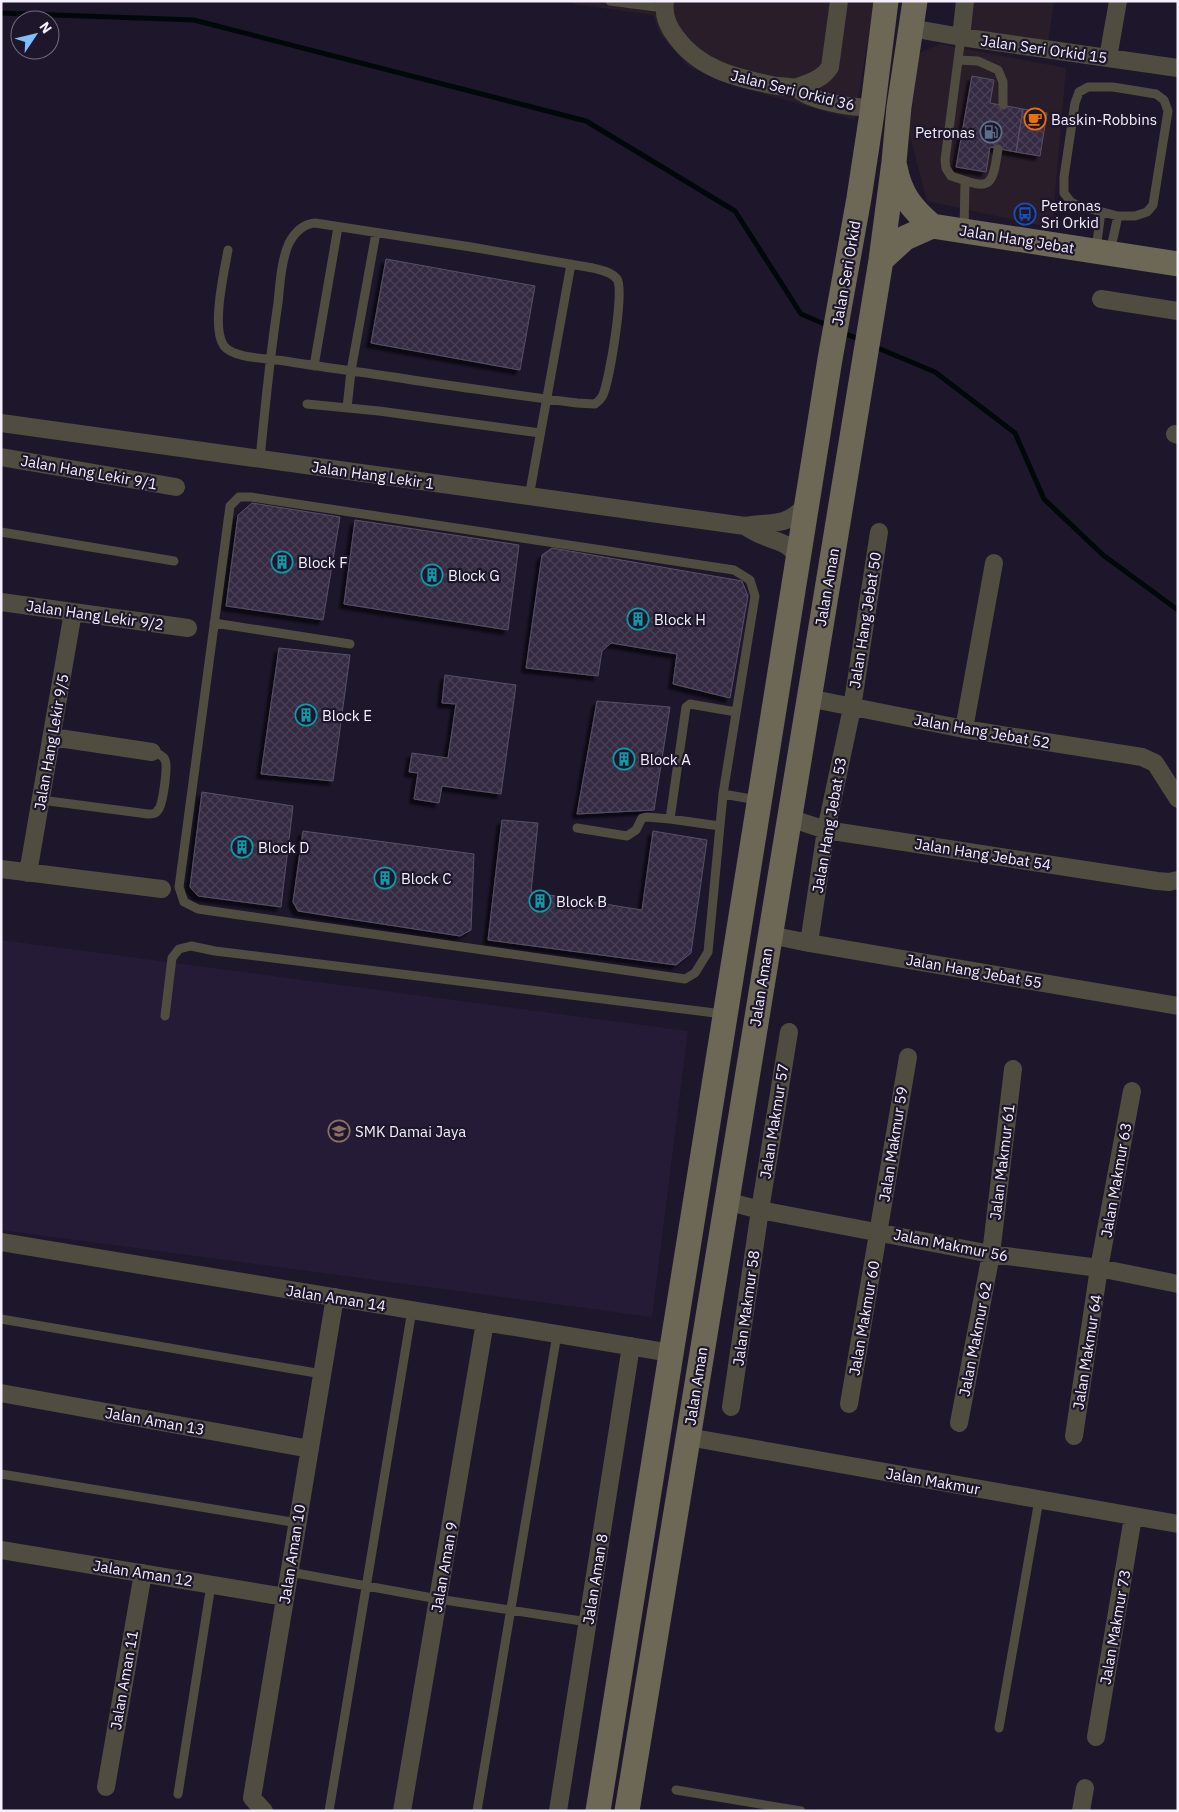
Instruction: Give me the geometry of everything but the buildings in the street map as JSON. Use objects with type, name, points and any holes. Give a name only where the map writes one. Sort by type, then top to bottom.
[{"type":"main road","name":"Jalan Seri Orkid","points":[[800,551],[872,108],[886,1]]},
{"type":"main road","points":[[881,260],[905,238],[932,226],[906,200],[898,185],[894,162],[899,107],[915,1]]},
{"type":"main road","name":"Jalan Aman","points":[[627,1811],[881,260],[894,162]]},
{"type":"main road","name":"Jalan Hang Jebat","points":[[932,226],[1178,264]]},
{"type":"main road","name":"Jalan Aman","points":[[598,1811],[800,551]]},
{"type":"street","points":[[794,88],[814,81],[826,74],[830,66],[839,1]]},
{"type":"street","points":[[960,37],[965,1]]},
{"type":"street","points":[[1108,58],[1118,1]]},
{"type":"street","name":"Jalan Seri Orkid 36","points":[[664,5],[670,29],[681,44],[697,60],[729,75],[794,88],[808,96],[835,103],[872,108]]},
{"type":"street","name":"Jalan Seri Orkid 15","points":[[911,28],[960,37],[1178,68]]},
{"type":"street","points":[[1101,299],[1178,311]]},
{"type":"street","name":"Jalan Hang Lekir 1","points":[[1,423],[745,526],[782,523],[797,515],[807,504]]},
{"type":"street","name":"Jalan Hang Lekir 9/1","points":[[1,457],[176,487]]},
{"type":"street","name":"Jalan Hang Lekir 1","points":[[745,526],[765,537],[776,539],[794,550],[800,551]]},
{"type":"street","name":"Jalan Hang Jebat 50","points":[[852,708],[879,532]]},
{"type":"street","points":[[964,729],[994,562]]},
{"type":"street","name":"Jalan Hang Lekir 9/2","points":[[1,602],[188,628]]},
{"type":"street","name":"Jalan Hang Lekir 9/5","points":[[28,873],[73,612]]},
{"type":"street","name":"Jalan Hang Jebat 52","points":[[808,698],[964,729],[1142,757],[1155,763],[1178,799]]},
{"type":"street","name":"Jalan Hang Jebat 53","points":[[809,943],[826,830],[852,708]]},
{"type":"street","points":[[52,737],[152,752]]},
{"type":"street","name":"Jalan Hang Jebat 54","points":[[789,818],[826,830],[1157,881],[1169,882],[1178,880]]},
{"type":"street","points":[[1,869],[162,889]]},
{"type":"street","name":"Jalan Hang Jebat 55","points":[[770,935],[1178,1006]]},
{"type":"street","name":"Jalan Makmur 57","points":[[760,1210],[789,1032]]},
{"type":"street","name":"Jalan Makmur 59","points":[[879,1232],[908,1057]]},
{"type":"street","name":"Jalan Makmur 61","points":[[991,1254],[1013,1069]]},
{"type":"street","name":"Jalan Makmur 63","points":[[1099,1268],[1132,1091]]},
{"type":"street","name":"Jalan Makmur 56","points":[[726,1201],[760,1210],[991,1254],[1099,1268],[1178,1284]]},
{"type":"street","name":"Jalan Makmur 58","points":[[731,1407],[760,1210]]},
{"type":"street","name":"Jalan Makmur 60","points":[[849,1404],[879,1232]]},
{"type":"street","name":"Jalan Aman 14","points":[[1,1242],[671,1353]]},
{"type":"street","name":"Jalan Makmur 62","points":[[959,1423],[991,1254]]},
{"type":"street","name":"Jalan Makmur 64","points":[[1074,1436],[1099,1268]]},
{"type":"street","name":"Jalan Aman 10","points":[[262,1810],[252,1798],[334,1297]]},
{"type":"street","name":"Jalan Aman 9","points":[[402,1811],[485,1322]]},
{"type":"street","name":"Jalan Aman 8","points":[[558,1811],[631,1346]]},
{"type":"street","name":"Jalan Aman 13","points":[[1,1394],[310,1449]]},
{"type":"street","name":"Jalan Makmur","points":[[688,1437],[1178,1524]]},
{"type":"street","name":"Jalan Makmur 73","points":[[1096,1737],[1134,1517]]},
{"type":"street","name":"Jalan Aman 12","points":[[1,1550],[285,1597]]},
{"type":"street","name":"Jalan Aman 11","points":[[106,1787],[143,1573]]},
{"type":"street","points":[[1081,1811],[1085,1788]]},
{"type":"lane","points":[[610,1],[664,5]]},
{"type":"lane","points":[[960,37],[945,160],[946,168],[950,176],[981,185],[988,183],[993,177],[998,149]]},
{"type":"lane","points":[[958,60],[978,62],[998,70],[1003,82],[1004,105]]},
{"type":"lane","points":[[1088,87],[1113,87],[1156,94],[1164,100],[1168,111],[1153,205],[1147,212],[1135,216],[1118,216],[1079,206],[1071,202],[1064,192],[1064,177],[1073,112],[1080,92],[1088,87]]},
{"type":"lane","points":[[964,230],[965,181]]},
{"type":"lane","points":[[1101,212],[1102,252]]},
{"type":"lane","points":[[1102,252],[1118,216]]},
{"type":"lane","points":[[228,250],[218,317],[220,338],[225,347],[237,355],[270,358],[546,399],[595,404],[600,400],[607,381],[620,305],[620,287],[617,279],[603,270],[338,227],[308,224],[296,232],[289,242],[283,265],[270,358],[260,459]]},
{"type":"lane","points":[[314,366],[338,227]]},
{"type":"lane","points":[[347,408],[350,371],[376,233]]},
{"type":"lane","points":[[529,497],[571,264]]},
{"type":"lane","points":[[307,404],[540,433]]},
{"type":"lane","points":[[252,497],[734,570],[750,580],[755,596],[723,794],[708,952],[695,973],[685,978],[198,909],[184,902],[178,887],[214,623],[230,506],[238,498],[252,497]]},
{"type":"lane","points":[[1,532],[174,561]]},
{"type":"lane","points":[[214,623],[350,644]]},
{"type":"lane","points":[[670,819],[686,707],[690,704],[736,712]]},
{"type":"lane","points":[[41,800],[154,814],[162,804],[166,766],[165,760],[161,755],[152,752]]},
{"type":"lane","points":[[723,794],[760,800]]},
{"type":"lane","points":[[577,828],[627,836],[636,830],[642,818],[670,819],[720,826]]},
{"type":"lane","points":[[165,1016],[172,958],[179,949],[190,946],[216,951],[726,1014]]},
{"type":"lane","points":[[329,1811],[412,1310]]},
{"type":"lane","points":[[1,1319],[322,1374]]},
{"type":"lane","points":[[477,1811],[557,1334]]},
{"type":"lane","points":[[1,1474],[298,1522]]},
{"type":"lane","points":[[1000,1728],[1038,1500]]},
{"type":"lane","points":[[290,1572],[438,1600],[588,1622]]},
{"type":"lane","points":[[178,1794],[211,1585]]},
{"type":"lane","points":[[676,1790],[801,1811]]},
{"type":"shaded area","points":[[574,1],[874,1],[855,120],[722,82],[688,66],[660,34],[653,15],[573,4]]},
{"type":"shaded area","points":[[972,1],[1054,1],[1048,44],[968,32]]},
{"type":"shaded area","points":[[940,44],[1066,68],[1052,228],[927,201],[909,133],[919,53]]},
{"type":"shaded area","name":"SMK Damai Jaya","points":[[1,940],[688,1031],[652,1317],[1,1230]]},
{"type":"waterway","points":[[1,13],[194,20],[586,121],[735,211],[801,314],[829,326]]},
{"type":"waterway","points":[[841,332],[861,340]]},
{"type":"waterway","points":[[873,346],[935,372],[1015,433],[1044,499],[1103,555],[1178,610]]},
{"type":"place","name":"Baskin-Robbins","points":[[1035,119]]},
{"type":"place","name":"Petronas","points":[[991,132]]},
{"type":"place","name":"Petronas Sri Orkid","points":[[1025,214]]},
{"type":"place","name":"Block F","points":[[282,562]]},
{"type":"place","name":"Block G","points":[[432,575]]},
{"type":"place","name":"Block H","points":[[638,619]]},
{"type":"place","name":"Block E","points":[[306,715]]},
{"type":"place","name":"Block A","points":[[624,759]]},
{"type":"place","name":"Block D","points":[[242,847]]},
{"type":"place","name":"Block C","points":[[385,878]]},
{"type":"place","name":"Block B","points":[[540,901]]},
{"type":"place","name":"SMK Damai Jaya","points":[[339,1131]]}]
